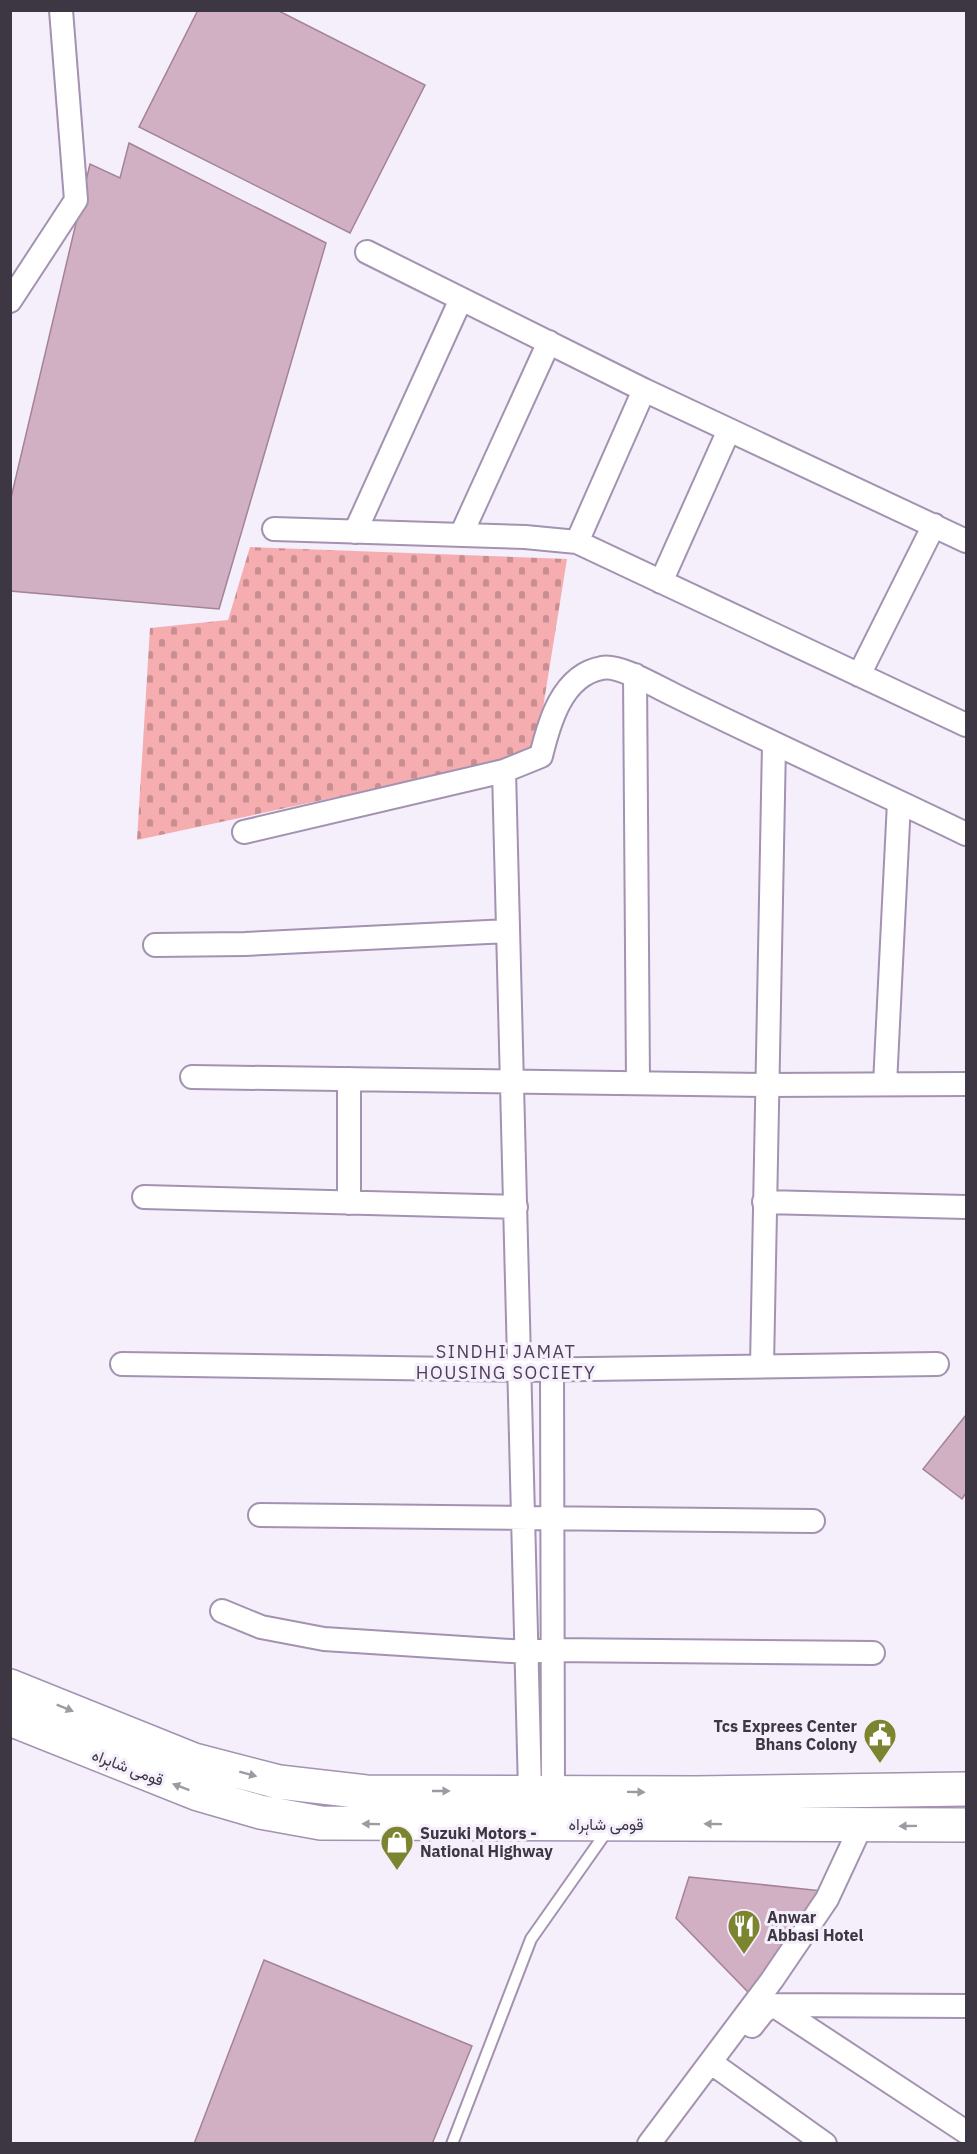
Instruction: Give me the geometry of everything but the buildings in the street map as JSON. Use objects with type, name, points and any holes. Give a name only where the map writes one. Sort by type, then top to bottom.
[{"type":"highway","name":"قومی شاہراہ","points":[[10,1686],[194,1760],[279,1782],[366,1792],[696,1793],[966,1789]]},
{"type":"highway","name":"قومی شاہراہ","points":[[10,1719],[198,1794],[260,1812],[321,1823],[966,1825]]},
{"type":"street","points":[[10,301],[76,200],[61,10]]},
{"type":"street","points":[[367,252],[644,390],[966,541]]},
{"type":"street","points":[[355,532],[460,298]]},
{"type":"street","points":[[461,535],[549,342]]},
{"type":"street","points":[[577,542],[644,390]]},
{"type":"street","points":[[661,582],[729,430]]},
{"type":"street","points":[[859,675],[934,525]]},
{"type":"street","points":[[274,529],[461,535],[577,542],[966,725]]},
{"type":"street","points":[[244,832],[504,771],[541,756],[551,717],[576,679],[603,667],[634,675],[966,834]]},
{"type":"street","points":[[634,675],[638,1083]]},
{"type":"street","points":[[762,1366],[765,1085],[774,744]]},
{"type":"street","points":[[504,771],[527,1652],[542,1791]]},
{"type":"street","points":[[885,1084],[898,802]]},
{"type":"street","points":[[155,945],[245,944],[508,931]]},
{"type":"street","points":[[192,1077],[765,1085],[966,1084]]},
{"type":"street","points":[[349,1079],[349,1203]]},
{"type":"street","points":[[144,1197],[516,1207]]},
{"type":"street","points":[[764,1202],[966,1207]]},
{"type":"street","points":[[122,1364],[520,1370],[936,1364]]},
{"type":"street","points":[[542,1791],[552,1650],[552,1369]]},
{"type":"street","points":[[260,1515],[813,1521]]},
{"type":"street","points":[[222,1611],[261,1627],[324,1639],[527,1652],[552,1650],[873,1653]]},
{"type":"street","points":[[649,2144],[772,1980],[827,1899],[861,1826]]},
{"type":"street","points":[[666,2144],[763,2012],[773,2005],[960,2010]]},
{"type":"street","points":[[773,2005],[966,2132]]},
{"type":"street","points":[[720,2069],[825,2144]]},
{"type":"lane","points":[[452,2144],[531,1939],[612,1823]]},
{"type":"green space","points":[[250,547],[567,559],[537,745],[523,757],[137,840],[150,628],[228,620]]},
{"type":"place","name":"Tcs Exprees Center Bhans Colony","points":[[880,1764]]},
{"type":"place","name":"Suzuki Motors - National Highway","points":[[397,1871]]},
{"type":"place","name":"Anwar Abbasi Hotel","points":[[744,1955]]},
{"type":"district","name":"SINDHI JAMAT HOUSING SOCIETY","points":[[506,1361]]}]
